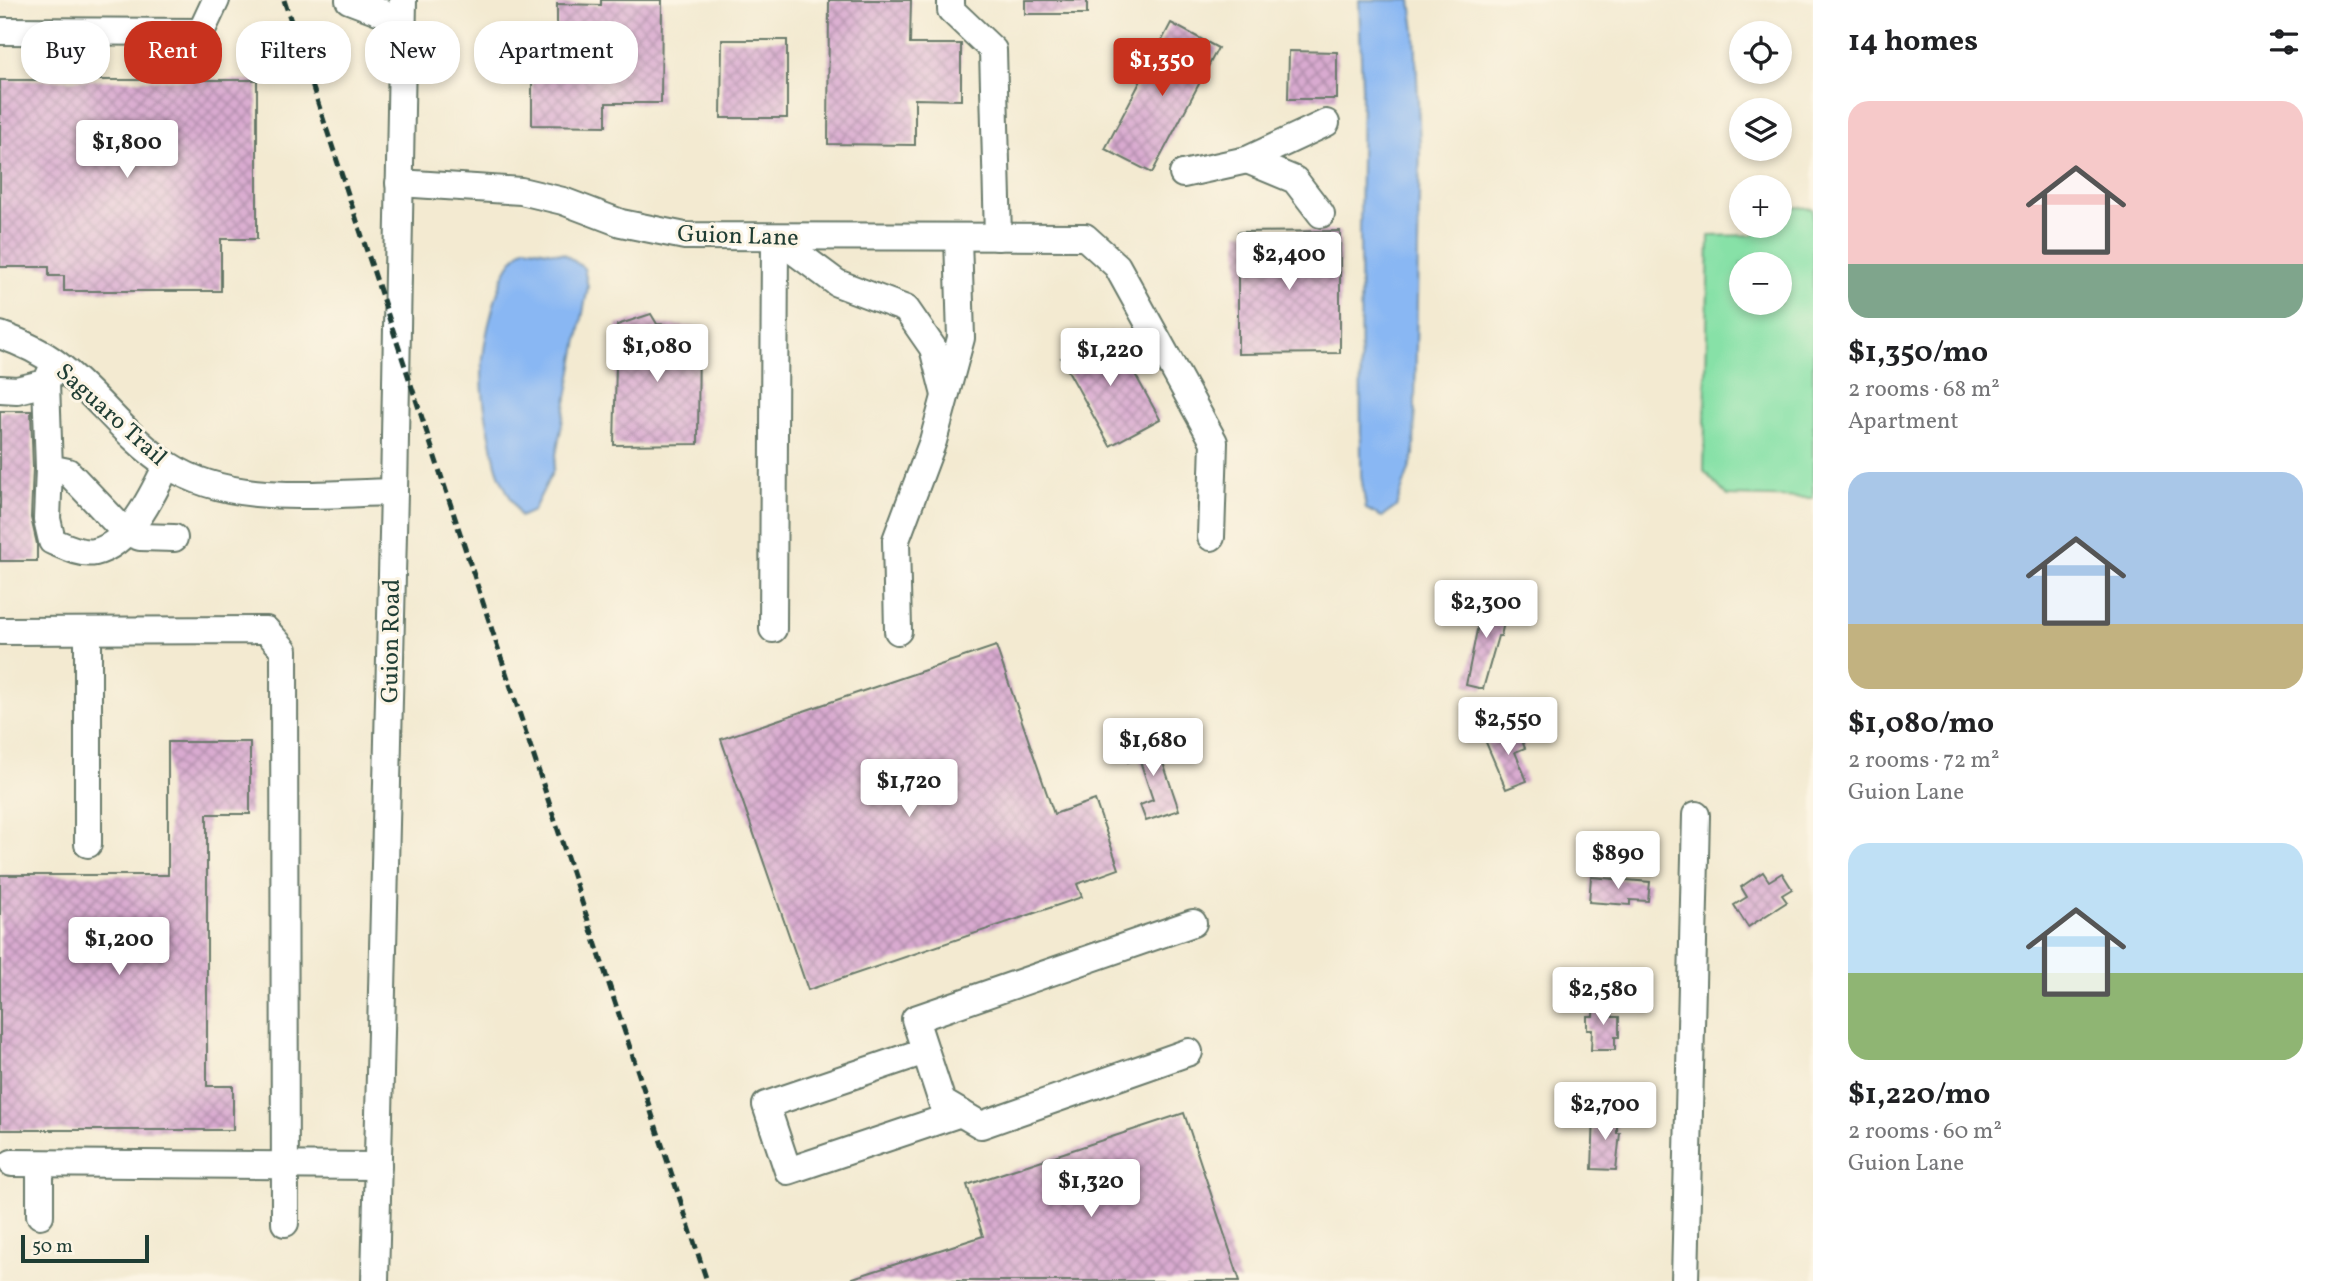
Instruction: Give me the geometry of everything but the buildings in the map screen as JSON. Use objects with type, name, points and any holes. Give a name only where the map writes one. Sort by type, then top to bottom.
[{"type":"street","points":[[0,31],[201,32],[216,0]]},
{"type":"street","points":[[349,0],[402,10]]},
{"type":"street","points":[[951,0],[951,10],[993,50],[998,237]]},
{"type":"street","name":"Guion Road","points":[[375,1281],[394,492],[402,10]]},
{"type":"street","points":[[1183,174],[1247,160],[1326,123]]},
{"type":"street","points":[[1247,160],[1295,180],[1321,214]]},
{"type":"street","name":"Guion Lane","points":[[399,183],[521,191],[563,201],[621,223],[685,236],[1085,237],[1117,266],[1214,442],[1211,537]]},
{"type":"street","points":[[775,237],[837,283],[906,309],[933,348],[945,396]]},
{"type":"street","points":[[772,629],[775,237]]},
{"type":"street","points":[[898,631],[896,540],[933,441],[961,338],[958,237]]},
{"type":"street","name":"Saguaro Trail","points":[[0,335],[20,342],[51,372],[167,465],[189,477],[219,488],[252,494],[394,492]]},
{"type":"street","points":[[0,389],[18,390],[51,372],[47,519],[52,541],[70,549],[94,552],[115,541],[139,516],[167,465]]},
{"type":"street","points":[[49,468],[68,472],[125,532],[140,537],[174,538]]},
{"type":"street","points":[[0,631],[266,630],[284,650],[285,1223]]},
{"type":"street","points":[[88,631],[88,844]]},
{"type":"street","points":[[1685,1281],[1696,815]]},
{"type":"street","points":[[1189,1052],[981,1125],[942,1102],[915,1019],[1193,923]]},
{"type":"street","points":[[925,1051],[765,1105],[788,1171],[961,1113]]},
{"type":"street","points":[[12,1163],[377,1166]]},
{"type":"street","points":[[40,1164],[40,1215]]},
{"type":"green space","points":[[1792,208],[1813,209],[1813,498],[1727,496],[1704,471],[1709,236],[1792,238]]},
{"type":"water","points":[[1359,0],[1411,0],[1415,31],[1420,146],[1414,455],[1396,507],[1382,517],[1366,509],[1361,475],[1362,88]]},
{"type":"water","points":[[525,247],[564,254],[584,268],[588,287],[553,471],[533,511],[520,517],[496,465],[486,418],[482,372],[488,326],[498,290],[508,267]]},
{"type":"railway","points":[[284,0],[707,1281]]}]
